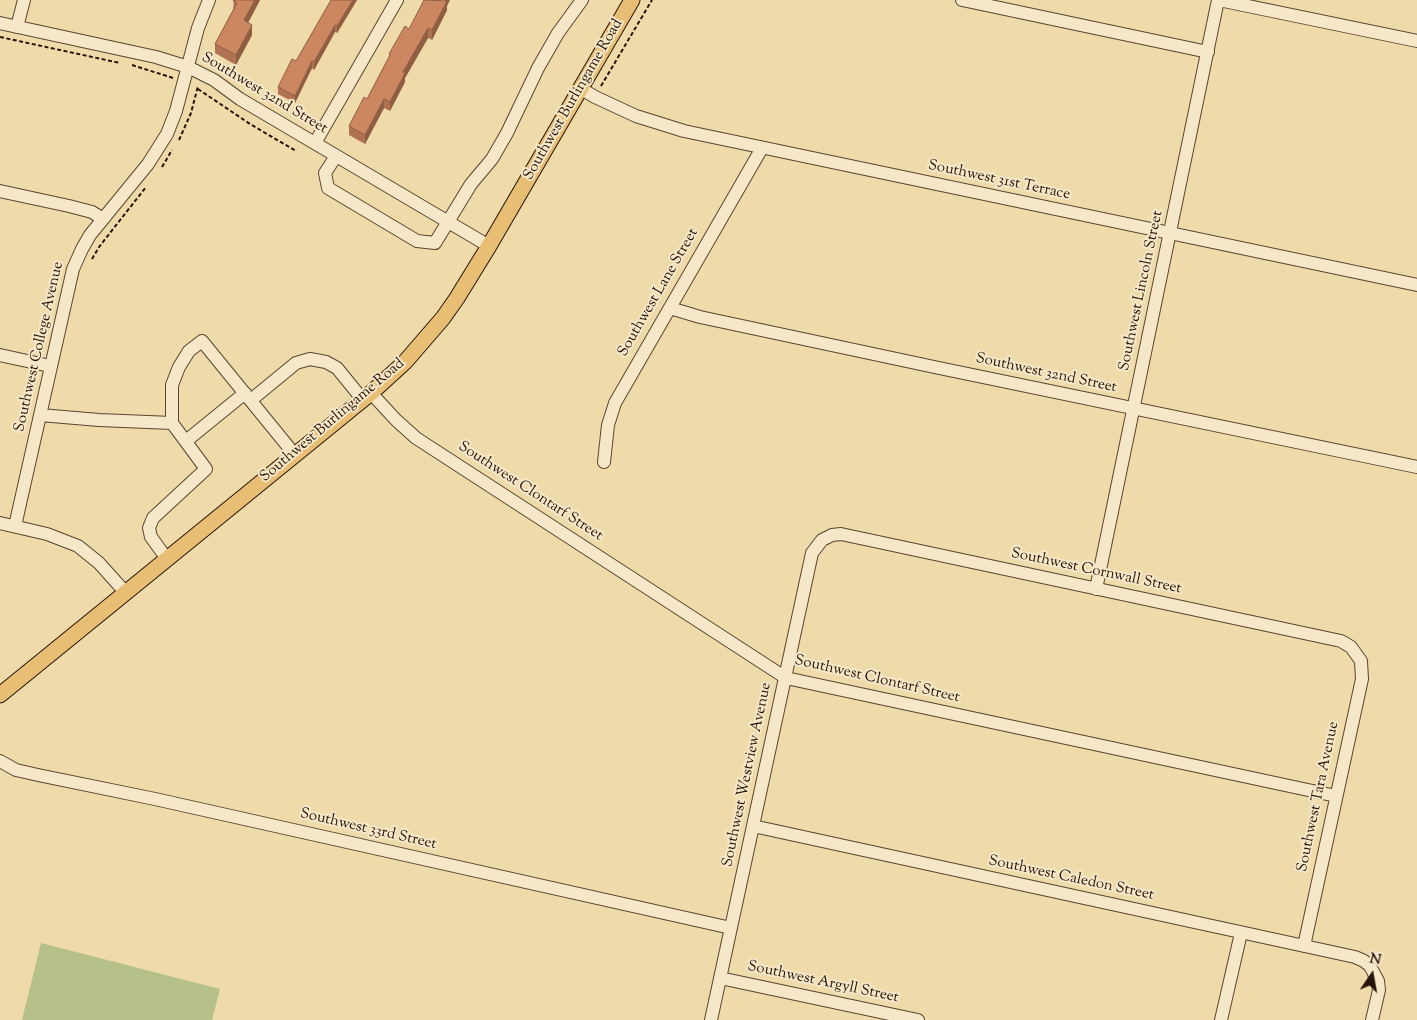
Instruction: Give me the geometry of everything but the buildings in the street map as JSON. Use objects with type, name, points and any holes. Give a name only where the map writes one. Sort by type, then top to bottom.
[{"type":"main road","name":"Southwest Burlingame Road","points":[[0,695],[367,397],[405,362],[443,318],[489,246],[632,0]]},
{"type":"street","points":[[17,27],[24,0]]},
{"type":"street","name":"Southwest College Avenue","points":[[15,526],[73,269],[82,249],[103,219],[156,153],[167,134],[176,111],[198,28],[209,0]]},
{"type":"street","points":[[314,143],[397,0]]},
{"type":"street","points":[[336,156],[325,173],[328,188],[417,241],[435,243],[471,184],[508,133],[546,54],[558,33],[582,0]]},
{"type":"street","points":[[962,0],[1208,52]]},
{"type":"street","points":[[1219,0],[1417,42]]},
{"type":"street","name":"Southwest Lincoln Street","points":[[1096,589],[1219,0]]},
{"type":"street","name":"Southwest 32nd Street","points":[[0,23],[156,57],[188,67],[214,80],[240,99],[489,246]]},
{"type":"street","name":"Southwest 31st Terrace","points":[[580,88],[608,103],[655,123],[684,131],[1417,285]]},
{"type":"street","name":"Southwest Lane Street","points":[[604,462],[608,425],[615,403],[762,148]]},
{"type":"street","points":[[0,191],[92,212],[103,219]]},
{"type":"street","name":"Southwest 32nd Street","points":[[670,308],[710,319],[1417,466]]},
{"type":"street","points":[[167,559],[151,537],[150,528],[153,518],[206,469],[172,423],[172,385],[179,367],[189,351],[202,341],[295,455]]},
{"type":"street","points":[[0,356],[50,366]]},
{"type":"street","name":"Southwest Clontarf Street","points":[[186,441],[296,363],[310,359],[326,362],[337,368],[367,397],[416,438],[786,678],[1336,796]]},
{"type":"street","points":[[40,414],[99,420],[172,423]]},
{"type":"street","points":[[0,523],[47,534],[78,546],[99,563],[125,592]]},
{"type":"street","name":"Southwest Cornwall Street","points":[[822,540],[832,535],[841,534],[1341,641],[1351,647],[1358,656]]},
{"type":"street","name":"Southwest Westview Avenue","points":[[711,1020],[812,553],[822,540]]},
{"type":"street","name":"Southwest Tara Avenue","points":[[1304,946],[1362,679],[1363,672],[1358,656]]},
{"type":"street","name":"Southwest 33rd Street","points":[[0,761],[16,770],[156,799],[731,928]]},
{"type":"street","name":"Southwest Caledon Street","points":[[754,826],[1355,958],[1364,961],[1375,973],[1379,990],[1372,1020]]},
{"type":"street","points":[[1221,1020],[1241,933]]},
{"type":"street","name":"Southwest Argyll Street","points":[[720,978],[918,1020]]},
{"type":"path","points":[[601,86],[652,0]]},
{"type":"path","points":[[0,37],[121,63]]},
{"type":"path","points":[[131,65],[197,88],[250,124],[296,151]]},
{"type":"green space","points":[[41,943],[220,989],[212,1020],[22,1020]]}]
